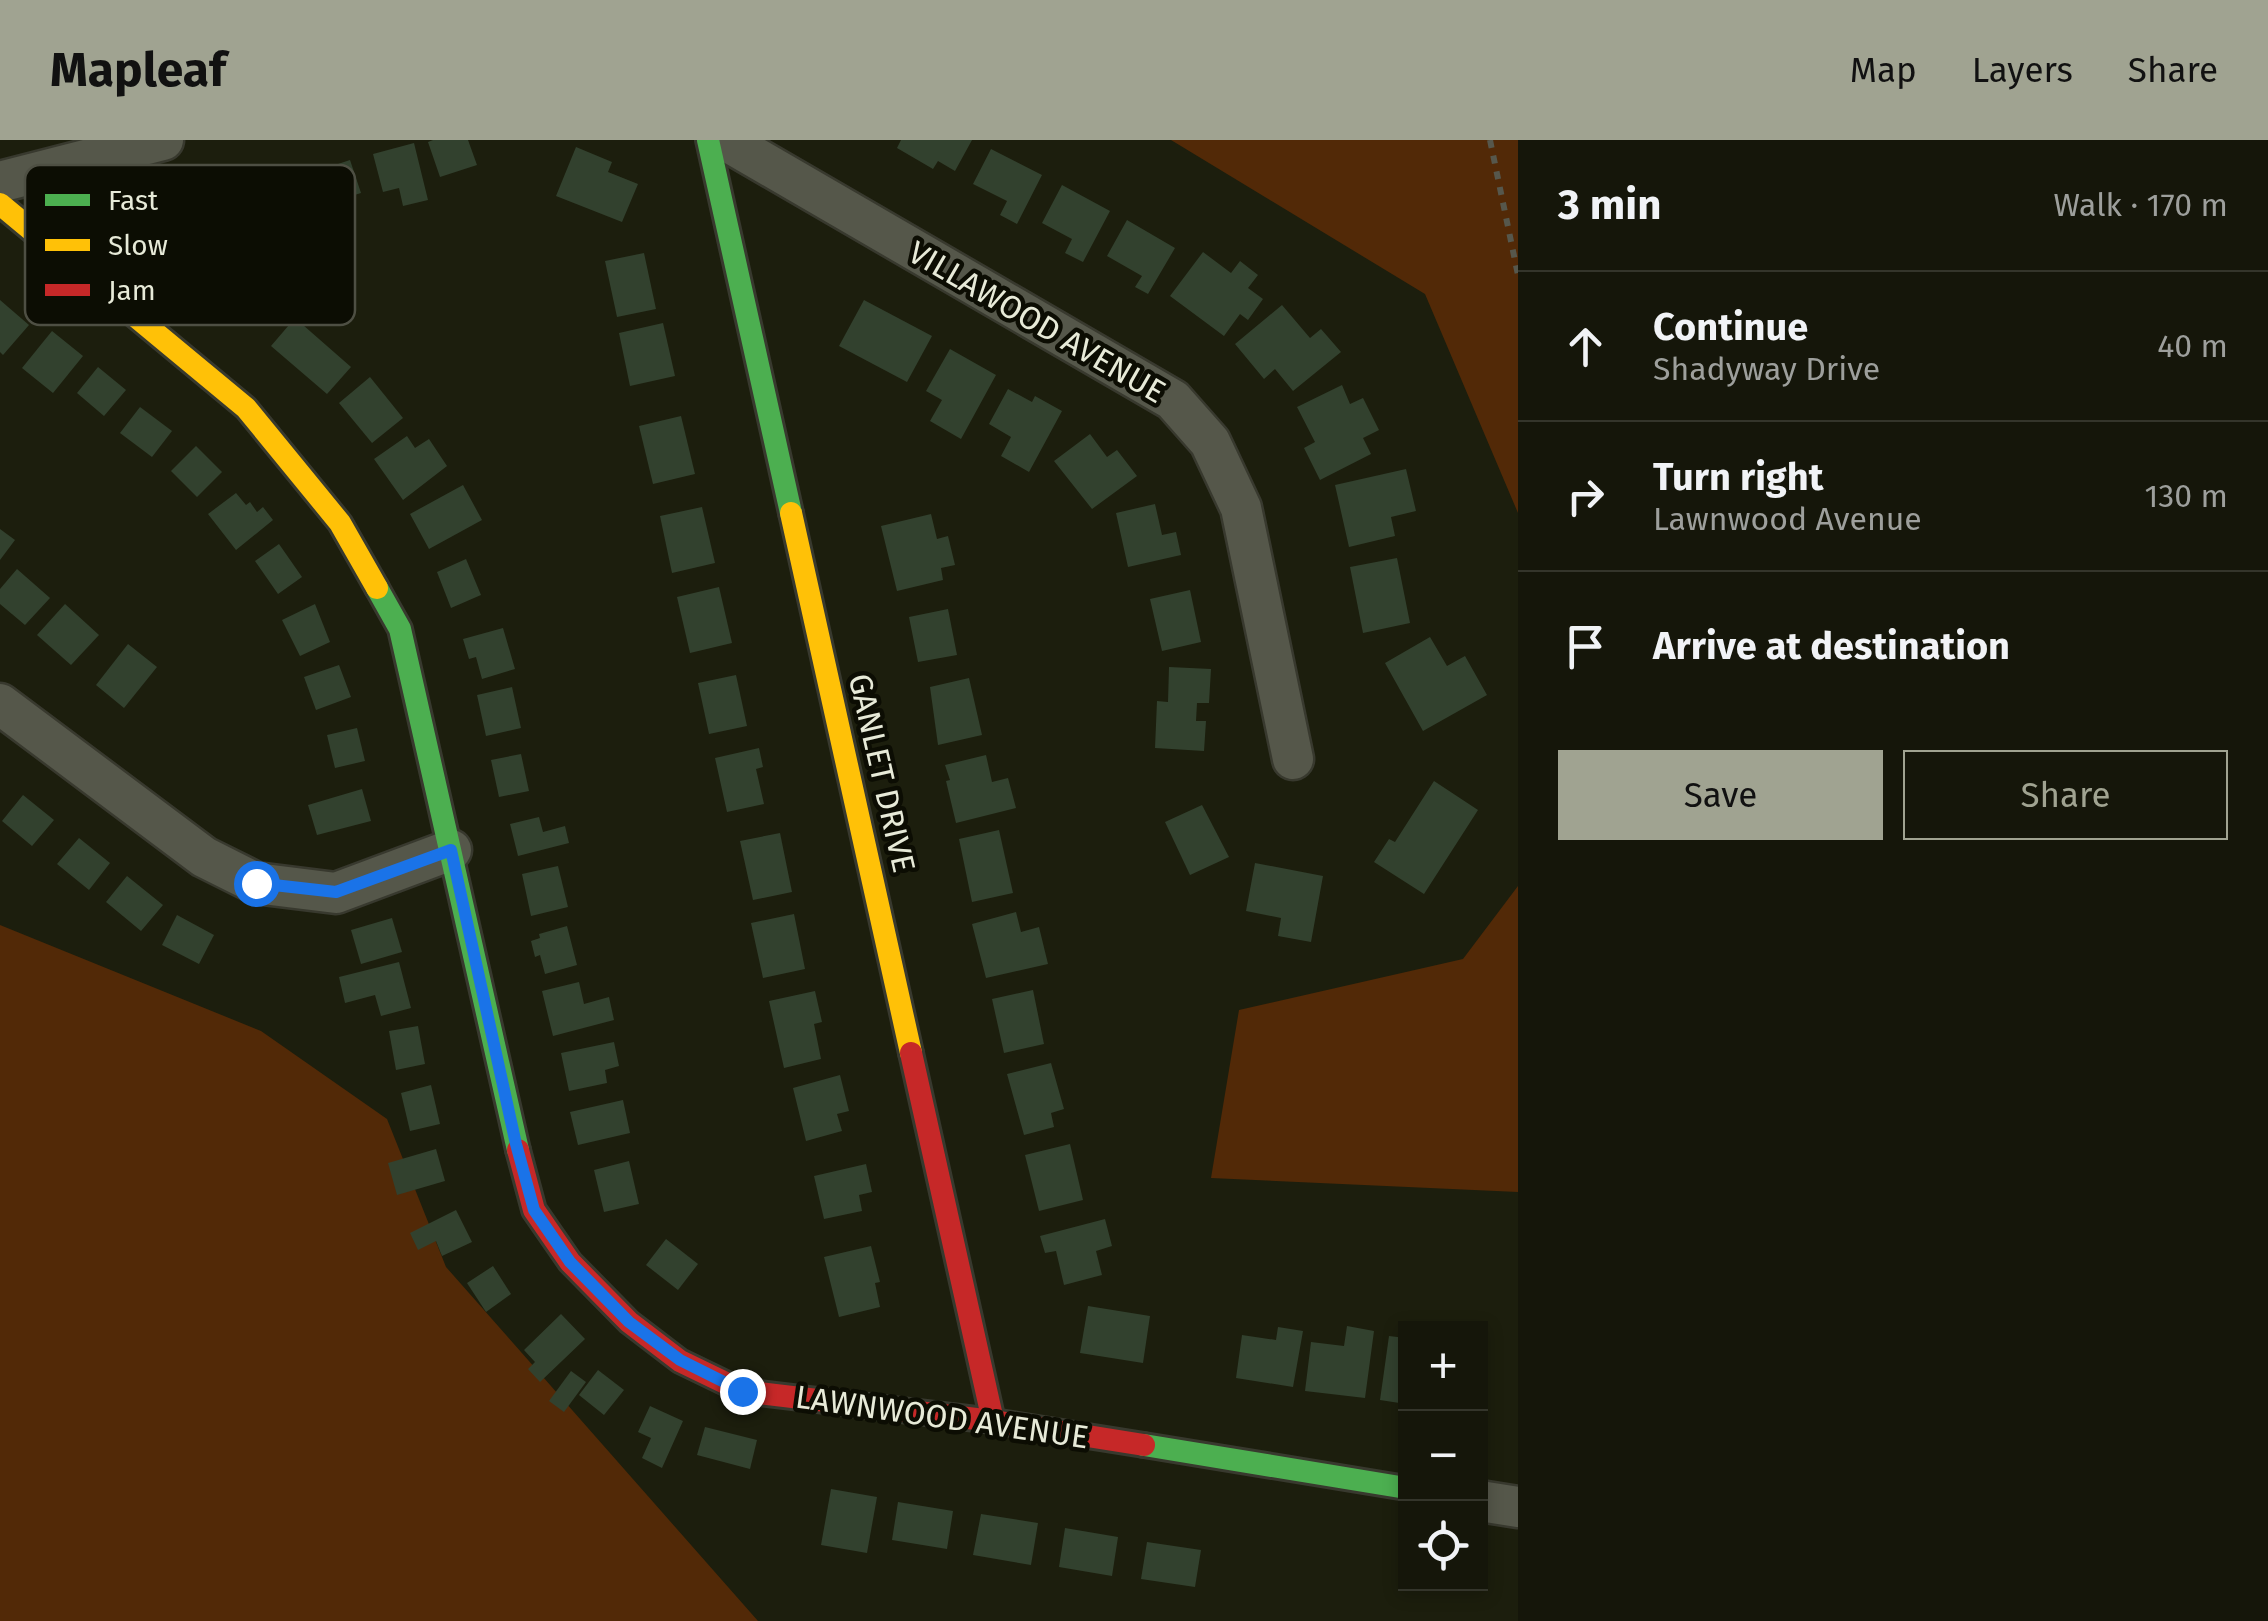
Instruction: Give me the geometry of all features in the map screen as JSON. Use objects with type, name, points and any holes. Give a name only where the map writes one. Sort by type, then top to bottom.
[{"type":"street","points":[[66,165],[163,140]]},
{"type":"street","name":"GANLET DRIVE","points":[[708,140],[993,1420]]},
{"type":"street","name":"VILLAWOOD AVENUE","points":[[725,140],[1173,400],[1210,442],[1241,508],[1293,759]]},
{"type":"street","points":[[0,182],[25,176]]},
{"type":"street","name":"LAWNWOOD AVENUE","points":[[0,204],[25,225]]},
{"type":"street","name":"LAWNWOOD AVENUE","points":[[146,325],[246,408],[340,523],[400,628],[534,1210],[570,1262],[629,1322],[680,1360],[742,1391],[993,1420],[1398,1487]]},
{"type":"street","points":[[0,704],[204,856],[256,883],[336,892],[451,850]]},
{"type":"street","points":[[1488,1502],[1518,1507]]},
{"type":"path","points":[[1490,140],[1518,275]]},
{"type":"shaded area","points":[[1171,140],[1518,140],[1518,513],[1425,294]]},
{"type":"shaded area","points":[[1518,886],[1518,1192],[1211,1178],[1239,1010],[1463,959]]},
{"type":"shaded area","points":[[0,925],[261,1031],[387,1119],[446,1267],[758,1621],[0,1621]]},
{"type":"building","points":[[468,140],[477,165],[440,177],[428,142]]},
{"type":"building","points":[[901,140],[972,140],[955,171],[938,161],[933,169],[897,148]]},
{"type":"building","points":[[414,143],[428,200],[403,206],[399,188],[383,192],[373,154]]},
{"type":"building","points":[[576,147],[612,162],[608,172],[638,184],[622,222],[556,196]]},
{"type":"building","points":[[991,149],[1042,175],[1017,224],[1000,215],[1007,201],[973,184]]},
{"type":"building","points":[[1062,185],[1110,211],[1083,262],[1065,253],[1072,239],[1042,223]]},
{"type":"building","points":[[1127,220],[1175,248],[1148,294],[1135,287],[1142,276],[1107,256]]},
{"type":"building","points":[[1203,252],[1231,273],[1240,261],[1258,275],[1248,288],[1263,299],[1248,320],[1240,314],[1224,336],[1170,296]]},
{"type":"building","points":[[644,253],[656,309],[617,317],[605,261]]},
{"type":"building","points":[[0,300],[29,325],[3,355]]},
{"type":"building","points":[[864,300],[932,336],[907,382],[839,346]]},
{"type":"building","points":[[1282,305],[1310,338],[1321,329],[1341,352],[1293,391],[1275,369],[1264,379],[1235,344]]},
{"type":"building","points":[[663,323],[675,376],[630,386],[619,333]]},
{"type":"building","points":[[289,325],[303,325],[351,367],[327,394],[271,346]]},
{"type":"building","points":[[52,331],[83,356],[53,393],[22,368]]},
{"type":"building","points":[[950,349],[996,375],[961,439],[930,421],[942,400],[926,391]]},
{"type":"building","points":[[98,367],[126,390],[104,416],[77,393]]},
{"type":"building","points":[[370,377],[403,418],[372,443],[339,403]]},
{"type":"building","points":[[1342,385],[1350,404],[1363,398],[1379,430],[1363,438],[1371,454],[1320,480],[1304,448],[1315,442],[1297,407]]},
{"type":"building","points":[[1008,389],[1032,402],[1035,396],[1062,411],[1029,472],[1001,456],[1011,437],[989,424]]},
{"type":"building","points":[[140,407],[172,431],[152,457],[120,433]]},
{"type":"building","points":[[681,416],[695,474],[653,484],[639,426]]},
{"type":"building","points":[[1090,434],[1107,457],[1117,450],[1137,476],[1092,509],[1054,461]]},
{"type":"building","points":[[407,436],[415,448],[429,439],[447,466],[403,500],[374,459]]},
{"type":"building","points":[[196,446],[222,472],[197,497],[171,471]]},
{"type":"building","points":[[1406,469],[1416,511],[1391,517],[1395,536],[1349,547],[1335,485]]},
{"type":"building","points":[[463,485],[482,520],[429,549],[410,514]]},
{"type":"building","points":[[236,493],[257,512],[263,507],[273,520],[236,550],[208,514]]},
{"type":"building","points":[[1155,504],[1162,535],[1176,532],[1181,555],[1128,567],[1116,513]]},
{"type":"building","points":[[702,507],[715,563],[672,573],[660,516]]},
{"type":"building","points":[[931,514],[937,539],[948,536],[955,565],[941,568],[943,580],[897,591],[881,526]]},
{"type":"building","points":[[0,529],[15,540],[0,560]]},
{"type":"building","points":[[279,544],[302,577],[278,594],[255,561]]},
{"type":"building","points":[[1397,558],[1410,623],[1363,633],[1350,567]]},
{"type":"building","points":[[466,559],[481,595],[451,608],[437,572]]},
{"type":"building","points":[[17,569],[50,598],[25,625],[0,604],[0,589]]},
{"type":"building","points":[[719,587],[732,643],[690,653],[677,597]]},
{"type":"building","points":[[1190,590],[1201,642],[1162,651],[1150,599]]},
{"type":"building","points":[[65,604],[99,635],[71,665],[37,635]]},
{"type":"building","points":[[315,604],[330,642],[300,656],[282,620]]},
{"type":"building","points":[[948,609],[957,655],[918,662],[909,617]]},
{"type":"building","points":[[503,628],[515,669],[482,679],[476,657],[469,659],[463,639]]},
{"type":"building","points":[[1430,637],[1447,666],[1465,656],[1487,695],[1423,731],[1385,663]]},
{"type":"building","points":[[128,644],[157,667],[124,708],[96,685]]},
{"type":"building","points":[[339,665],[351,697],[316,710],[304,677]]},
{"type":"building","points":[[1169,667],[1211,669],[1209,703],[1197,703],[1196,721],[1206,721],[1204,751],[1155,748],[1157,701],[1168,702]]},
{"type":"building","points":[[736,675],[747,726],[709,734],[698,683]]},
{"type":"building","points":[[969,678],[982,735],[938,745],[930,687]]},
{"type":"building","points":[[512,687],[521,728],[486,736],[477,695]]},
{"type":"building","points":[[357,728],[365,761],[335,768],[327,735]]},
{"type":"building","points":[[759,748],[763,767],[756,769],[764,804],[727,812],[715,758]]},
{"type":"building","points":[[521,754],[529,791],[499,797],[491,760]]},
{"type":"building","points":[[986,755],[992,782],[1008,778],[1016,808],[956,823],[945,765]]},
{"type":"building","points":[[1434,781],[1478,810],[1424,894],[1374,862],[1389,839],[1395,842]]},
{"type":"building","points":[[362,789],[371,821],[317,835],[308,805]]},
{"type":"building","points":[[23,795],[54,820],[32,846],[2,821]]},
{"type":"building","points":[[1202,805],[1229,857],[1190,875],[1165,822]]},
{"type":"building","points":[[539,817],[543,832],[565,826],[569,843],[518,856],[510,824]]},
{"type":"building","points":[[999,830],[1013,893],[972,902],[959,839]]},
{"type":"building","points":[[780,833],[792,892],[753,900],[740,841]]},
{"type":"building","points":[[79,838],[110,863],[89,890],[57,864]]},
{"type":"building","points":[[1255,863],[1323,876],[1311,942],[1278,936],[1281,918],[1246,911]]},
{"type":"building","points":[[558,866],[568,907],[531,916],[522,874]]},
{"type":"building","points":[[127,876],[163,905],[141,931],[106,902]]},
{"type":"building","points":[[1016,912],[1021,932],[1039,927],[1048,964],[986,978],[972,924]]},
{"type":"building","points":[[794,914],[805,969],[763,978],[751,923]]},
{"type":"building","points":[[177,915],[214,935],[199,964],[162,945]]},
{"type":"building","points":[[392,918],[402,952],[361,964],[351,930]]},
{"type":"building","points":[[567,926],[577,965],[545,974],[531,941],[540,938],[539,934]]},
{"type":"building","points":[[399,962],[411,1008],[381,1016],[375,995],[345,1003],[339,977]]},
{"type":"building","points":[[579,982],[584,1004],[609,997],[614,1020],[553,1036],[542,991]]},
{"type":"building","points":[[1033,990],[1044,1044],[1004,1053],[992,999]]},
{"type":"building","points":[[815,991],[822,1022],[814,1024],[821,1059],[784,1068],[769,1001]]},
{"type":"building","points":[[418,1026],[425,1064],[396,1070],[389,1031]]},
{"type":"building","points":[[614,1042],[619,1066],[605,1070],[607,1083],[569,1091],[561,1053]]},
{"type":"building","points":[[1051,1063],[1064,1109],[1051,1113],[1054,1127],[1024,1135],[1007,1074]]},
{"type":"building","points":[[840,1075],[849,1111],[837,1114],[842,1131],[806,1141],[793,1088]]},
{"type":"building","points":[[431,1085],[440,1124],[410,1131],[401,1093]]},
{"type":"building","points":[[623,1100],[630,1133],[578,1145],[570,1112]]},
{"type":"building","points":[[1070,1144],[1083,1200],[1039,1211],[1025,1155]]},
{"type":"building","points":[[436,1149],[445,1181],[397,1195],[388,1163]]},
{"type":"building","points":[[629,1161],[639,1204],[604,1212],[594,1170]]},
{"type":"building","points":[[866,1164],[872,1192],[859,1195],[862,1211],[824,1219],[814,1176]]},
{"type":"building","points":[[456,1210],[472,1242],[442,1256],[436,1241],[418,1250],[410,1233]]},
{"type":"building","points":[[1105,1219],[1112,1246],[1096,1251],[1102,1275],[1064,1285],[1056,1251],[1045,1253],[1040,1236]]},
{"type":"building","points":[[666,1239],[698,1264],[678,1290],[646,1265]]},
{"type":"building","points":[[871,1246],[880,1282],[875,1283],[880,1307],[839,1317],[824,1257]]},
{"type":"building","points":[[493,1266],[511,1294],[486,1312],[467,1283]]},
{"type":"building","points":[[1088,1306],[1150,1316],[1143,1363],[1080,1353]]},
{"type":"building","points":[[561,1314],[585,1339],[540,1382],[528,1369],[535,1362],[524,1350]]},
{"type":"building","points":[[1347,1326],[1374,1331],[1365,1398],[1305,1391],[1311,1342],[1344,1346]]},
{"type":"building","points":[[1278,1327],[1303,1331],[1293,1387],[1236,1378],[1242,1335],[1276,1340]]},
{"type":"building","points":[[1389,1336],[1398,1337],[1398,1403],[1380,1400]]},
{"type":"building","points":[[598,1370],[624,1390],[604,1415],[579,1395]]},
{"type":"building","points":[[571,1371],[586,1382],[564,1412],[549,1401]]},
{"type":"building","points":[[650,1406],[683,1421],[662,1468],[642,1458],[651,1438],[638,1432]]},
{"type":"building","points":[[705,1427],[757,1440],[750,1469],[697,1455]]},
{"type":"building","points":[[831,1489],[877,1497],[867,1553],[821,1545]]},
{"type":"building","points":[[898,1502],[953,1511],[947,1549],[892,1540]]},
{"type":"building","points":[[981,1514],[1038,1523],[1031,1565],[973,1555]]},
{"type":"building","points":[[1065,1528],[1118,1537],[1112,1576],[1059,1567]]},
{"type":"building","points":[[1147,1542],[1201,1550],[1195,1587],[1141,1579]]},
{"type":"traffic: fast","points":[[708,140],[791,513]]},
{"type":"traffic: fast","points":[[377,588],[400,629],[518,1150]]},
{"type":"traffic: fast","points":[[1144,1445],[1398,1487]]},
{"type":"traffic: slow","points":[[0,204],[25,225]]},
{"type":"traffic: slow","points":[[146,325],[246,408],[340,523],[377,588]]},
{"type":"traffic: slow","points":[[791,513],[911,1053]]},
{"type":"traffic: jam","points":[[911,1053],[993,1421]]},
{"type":"traffic: jam","points":[[518,1150],[534,1210],[570,1262],[629,1322],[680,1361],[742,1391],[993,1421],[1144,1445]]},
{"type":"route","points":[[256,883],[336,892],[451,850],[534,1210],[570,1262],[629,1322],[680,1360],[742,1391]]}]
